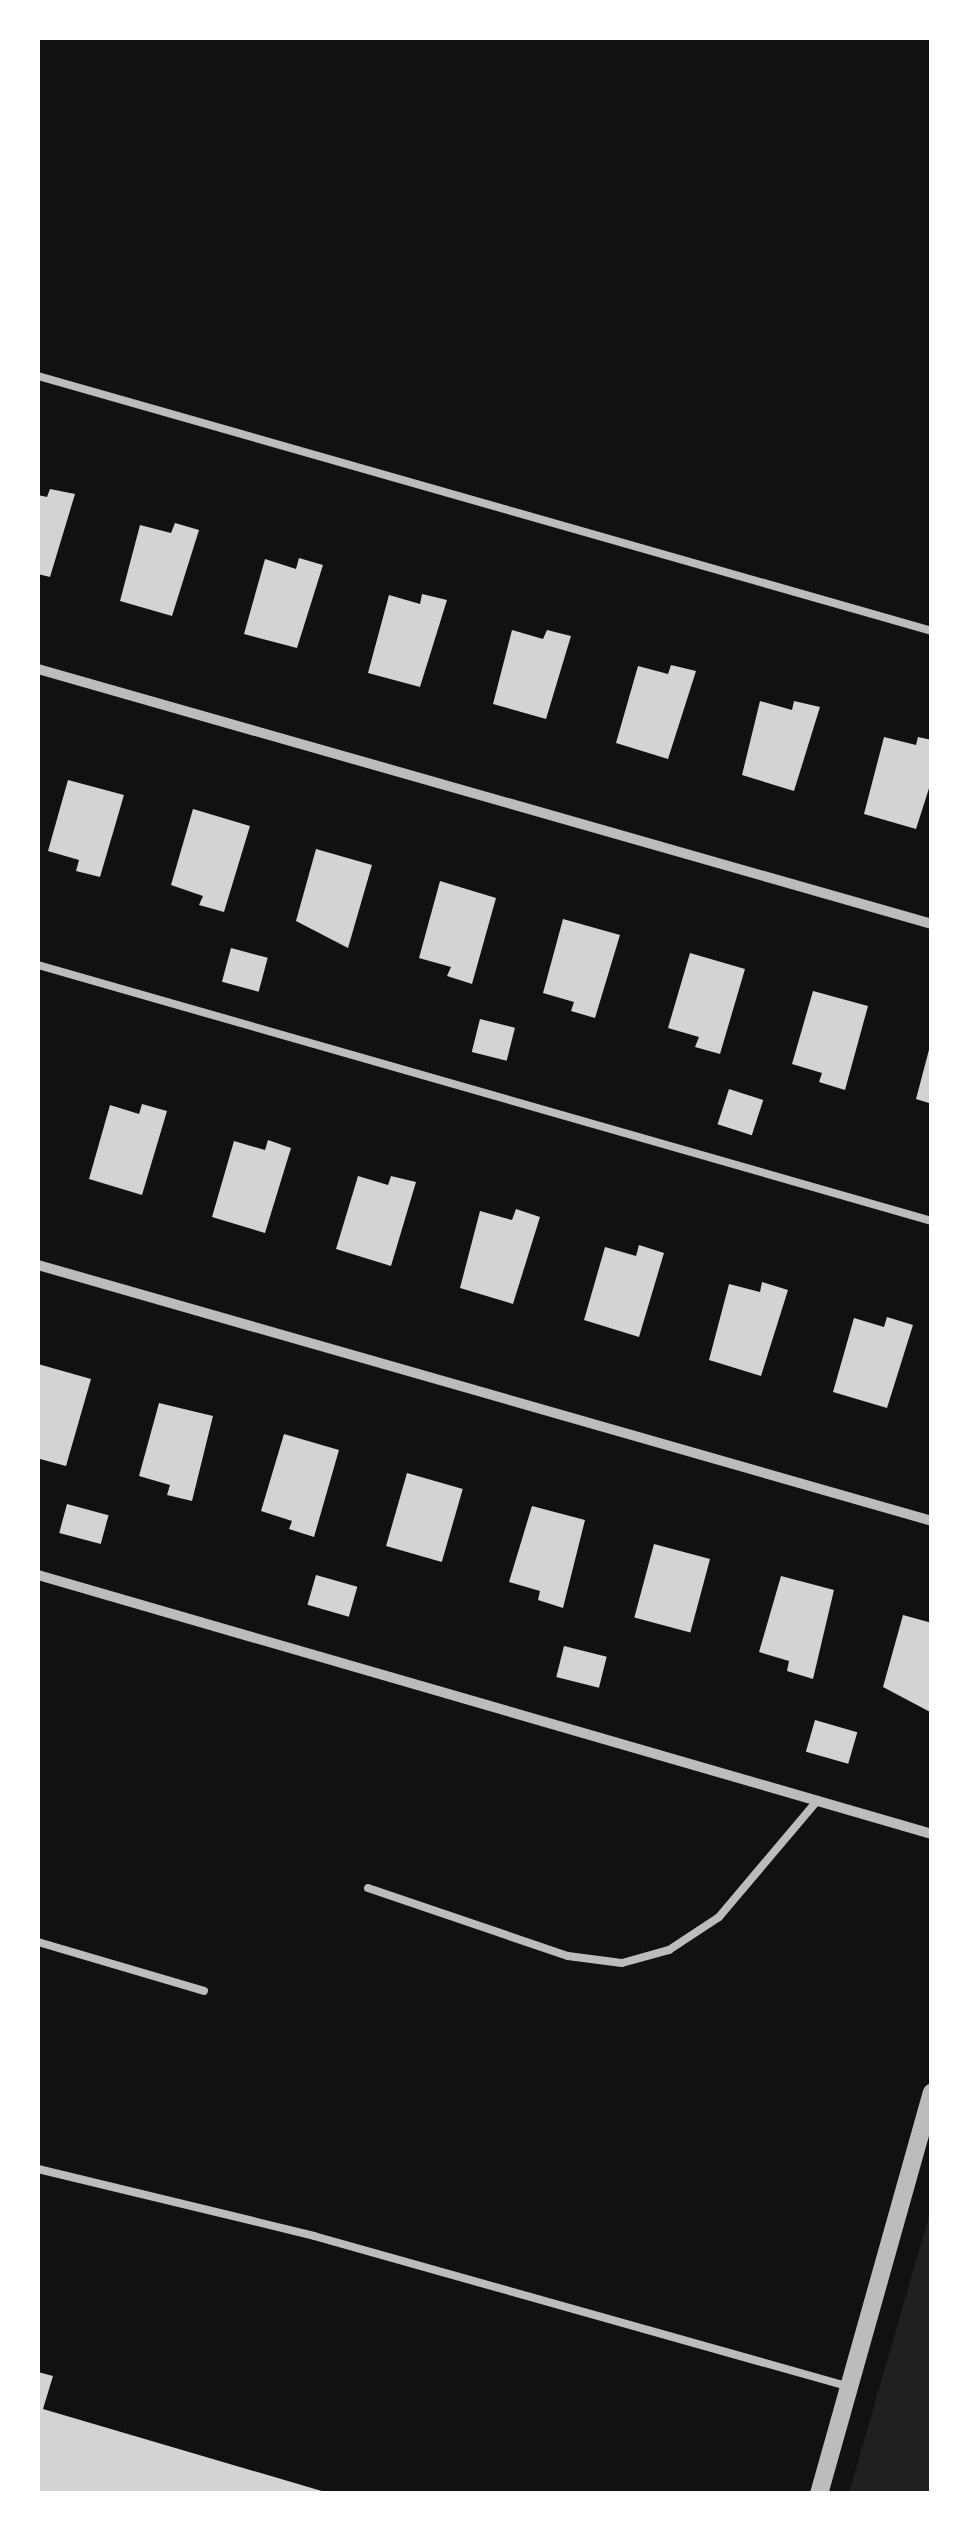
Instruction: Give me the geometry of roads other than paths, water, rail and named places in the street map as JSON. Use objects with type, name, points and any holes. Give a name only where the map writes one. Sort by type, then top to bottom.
[{"type":"street","points":[[38,669],[932,924]]},
{"type":"street","points":[[38,1265],[932,1521]]},
{"type":"street","points":[[38,1574],[932,1834]]},
{"type":"street","points":[[819,2494],[932,2093]]},
{"type":"lane","points":[[38,376],[932,631]]},
{"type":"lane","points":[[38,966],[932,1221]]},
{"type":"lane","points":[[368,1888],[568,1956],[622,1963],[669,1950],[720,1917],[817,1800]]},
{"type":"lane","points":[[38,1942],[204,1991]]},
{"type":"lane","points":[[38,2169],[314,2236],[850,2387]]}]
